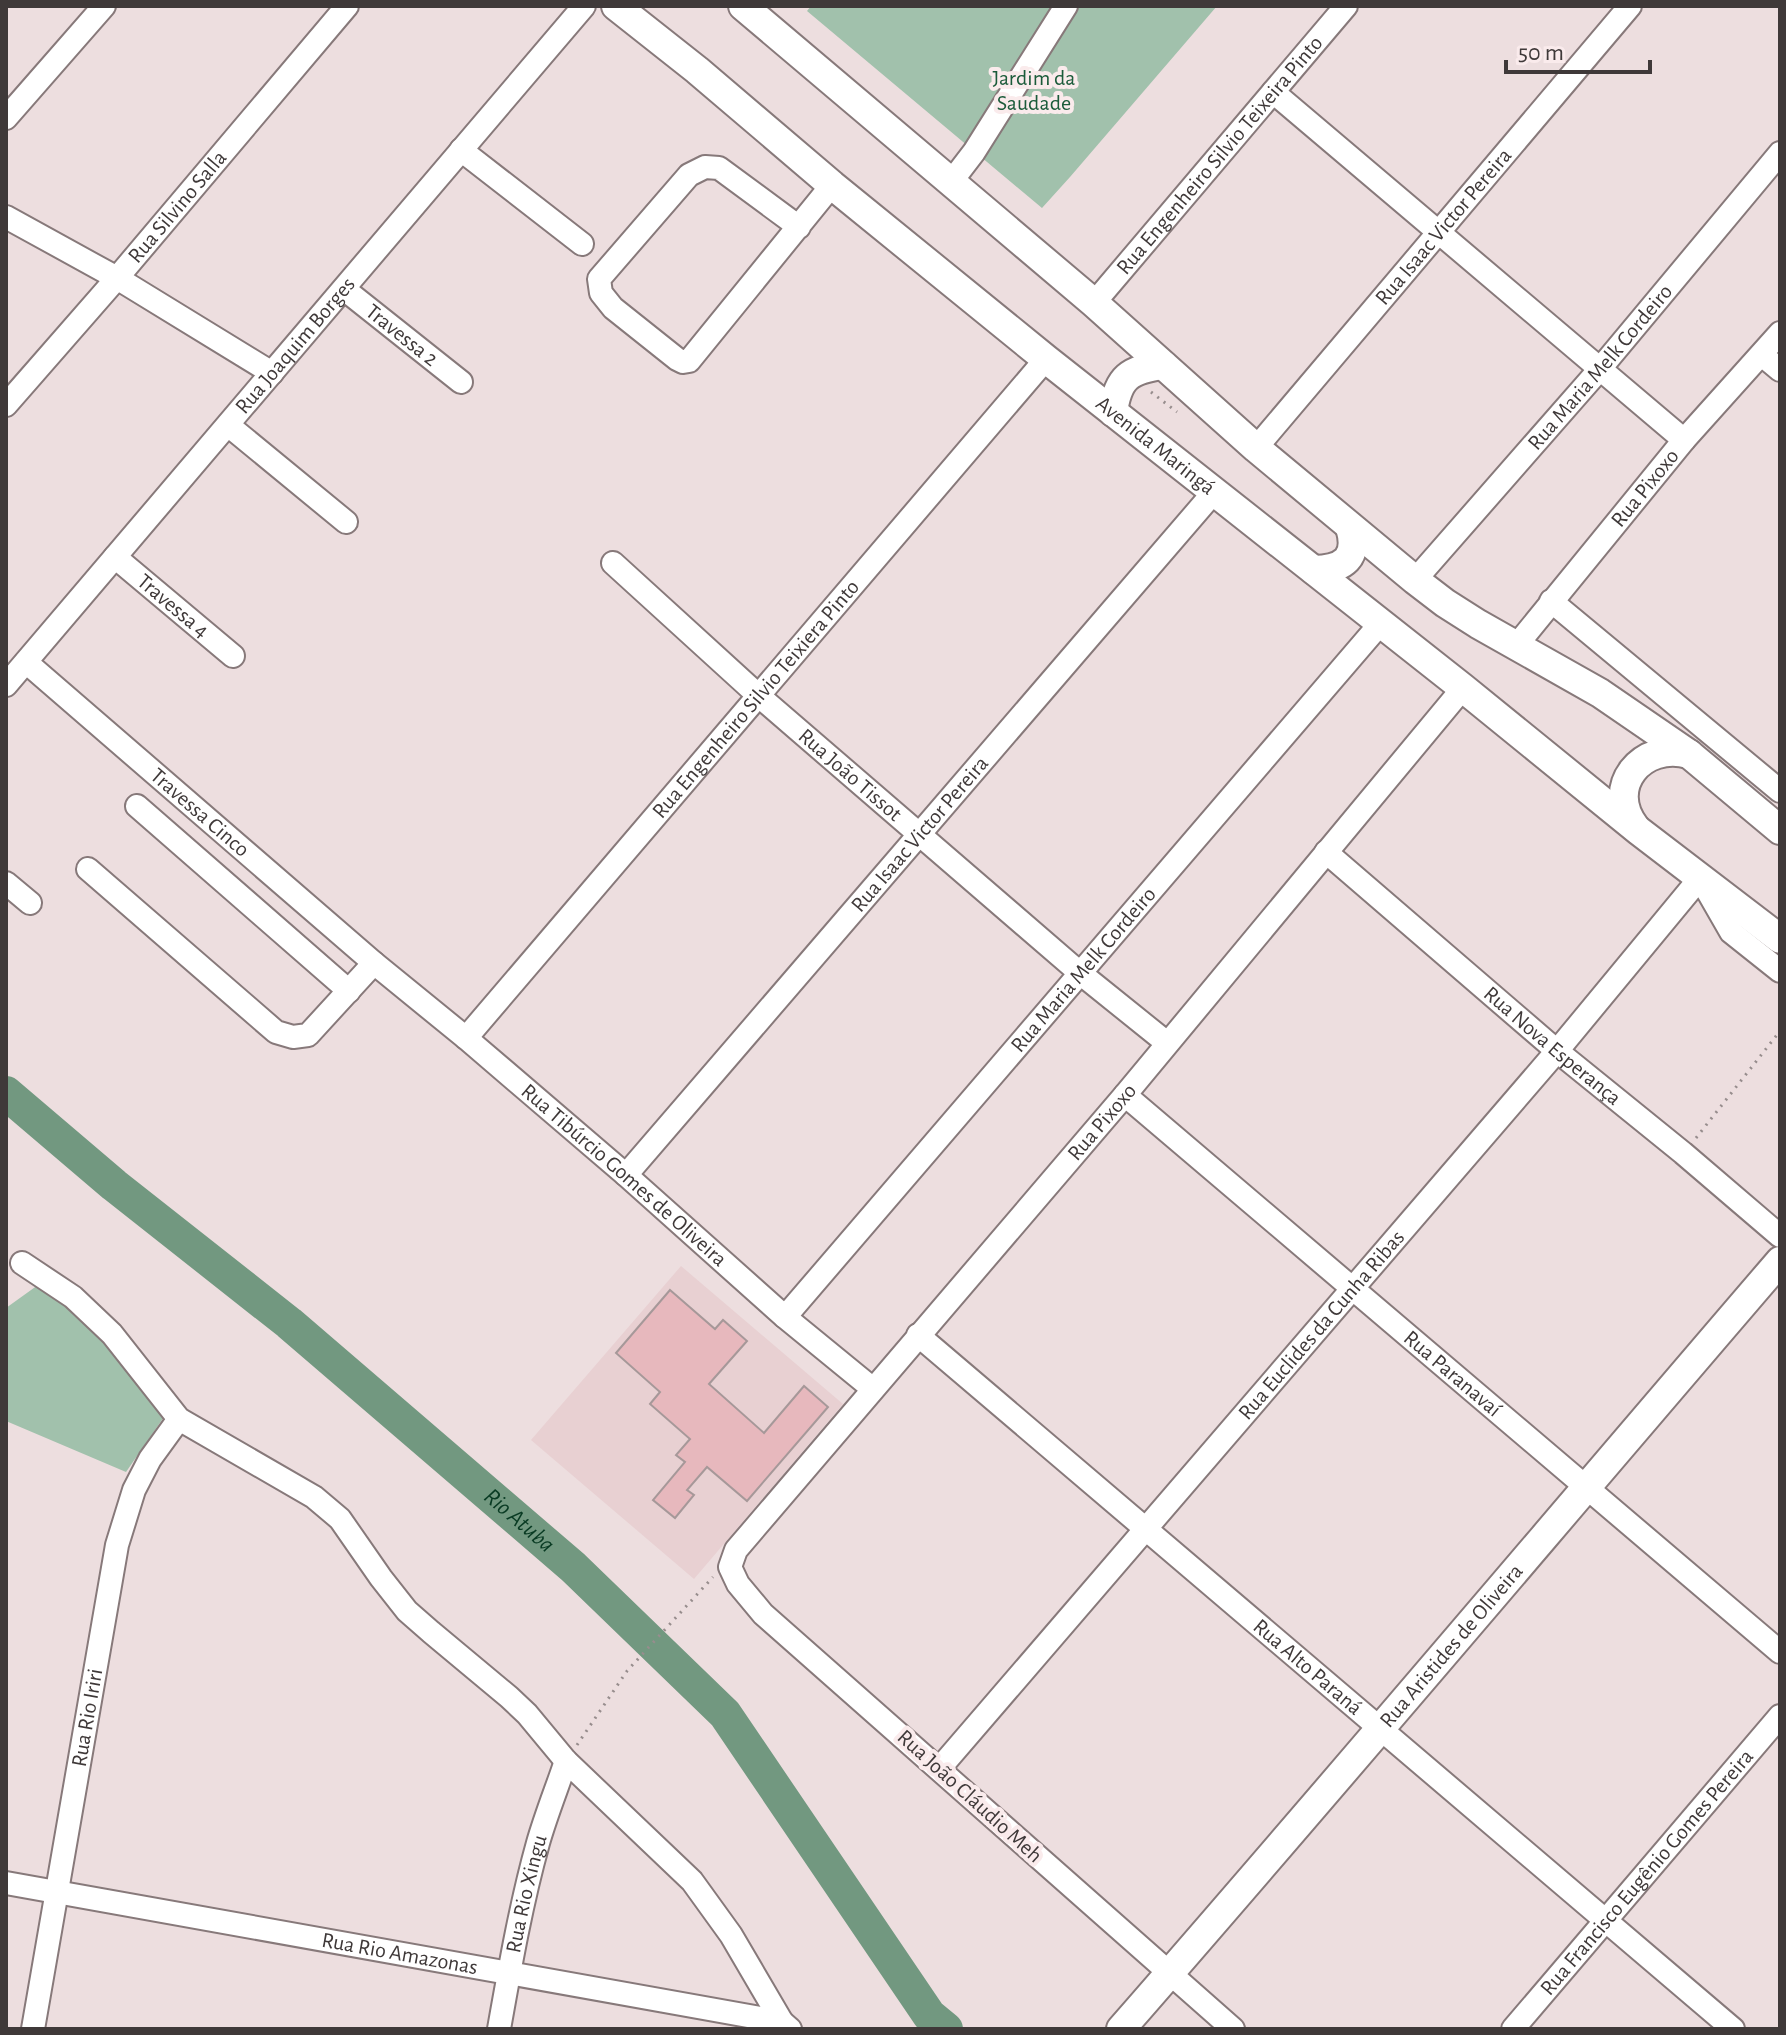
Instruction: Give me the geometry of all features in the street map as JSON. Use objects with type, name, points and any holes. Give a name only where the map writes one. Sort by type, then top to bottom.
[{"type":"main road","name":"Avenida Maringá","points":[[616,6],[1046,359],[1639,831],[1780,939]]},
{"type":"main road","points":[[743,6],[1094,303],[1256,448],[1415,580],[1445,603],[1600,693],[1689,754],[1780,830]]},
{"type":"main road","points":[[1113,412],[1120,386],[1132,373],[1163,365]]},
{"type":"main road","points":[[1314,570],[1340,566],[1349,557],[1354,548],[1350,527]]},
{"type":"main road","points":[[1639,831],[1632,823],[1625,801],[1628,779],[1634,769],[1656,753],[1670,751],[1689,754]]},
{"type":"main road","name":"Rua Aristides de Oliveira","points":[[1121,2029],[1780,1261]]},
{"type":"street","points":[[6,118],[104,6]]},
{"type":"street","name":"Rua Silvino Salla","points":[[6,405],[347,6]]},
{"type":"street","name":"Rua Joaquim Borges","points":[[6,685],[584,6]]},
{"type":"street","points":[[951,182],[974,152],[1066,6]]},
{"type":"street","name":"Rua Engenheiro Silvio Teixeira Pinto","points":[[1094,303],[1346,6]]},
{"type":"street","name":"Rua Isaac Victor Pereira","points":[[1256,448],[1630,6]]},
{"type":"street","points":[[1273,92],[1684,440]]},
{"type":"street","points":[[461,150],[582,244]]},
{"type":"street","name":"Rua Maria Melk Cordeiro","points":[[1415,580],[1599,370],[1780,153]]},
{"type":"street","points":[[799,227],[719,168],[705,167],[689,175],[599,279],[601,293],[613,308],[677,359],[689,361],[799,227],[832,185]]},
{"type":"street","points":[[6,217],[117,278],[272,373]]},
{"type":"street","name":"Travessa 2","points":[[344,289],[461,382]]},
{"type":"street","name":"Rua Pixoxo","points":[[1516,646],[1684,440],[1780,333]]},
{"type":"street","points":[[1762,355],[1780,370]]},
{"type":"street","name":"Rua Engenheiro Silvio Teixiera Pinto","points":[[466,1038],[1046,359]]},
{"type":"street","points":[[228,425],[346,522]]},
{"type":"street","name":"Rua Isaac Victor Pereira","points":[[626,1175],[1214,492]]},
{"type":"street","name":"Travessa 4","points":[[115,557],[233,656]]},
{"type":"street","name":"Rua João Tissot","points":[[613,563],[759,696],[1080,973],[1167,1043]]},
{"type":"street","points":[[1551,601],[1779,787],[1757,811]]},
{"type":"street","name":"Rua Maria Melk Cordeiro","points":[[785,1317],[1380,624]]},
{"type":"street","name":"Travessa Cinco","points":[[26,662],[374,963]]},
{"type":"street","name":"Rua Pixoxo","points":[[736,1550],[1125,1095],[1463,688]]},
{"type":"street","points":[[137,806],[349,991]]},
{"type":"street","name":"Rua Nova Esperança","points":[[1326,852],[1557,1051],[1780,1236]]},
{"type":"street","points":[[88,869],[276,1032],[293,1037],[308,1035],[374,963]]},
{"type":"street","name":"Avenida Maringá","points":[[1700,878],[1731,932],[1780,971]]},
{"type":"street","name":"Rua Euclides da Cunha Ribas","points":[[939,1769],[1557,1051],[1700,878]]},
{"type":"street","points":[[6,883],[30,903]]},
{"type":"street","name":"Rua Tibúrcio Gomes de Oliveira","points":[[374,963],[466,1038],[785,1317],[873,1389]]},
{"type":"street","name":"Rua Paranavaí","points":[[1125,1095],[1780,1652]]},
{"type":"street","points":[[22,1263],[73,1297],[112,1334],[179,1419],[328,1507],[407,1611],[527,1714],[566,1761],[692,1881],[731,1935],[786,2026]]},
{"type":"street","name":"Rua Alto Paraná","points":[[918,1335],[1733,2029]]},
{"type":"street","name":"Rua Rio Iriri","points":[[33,2029],[117,1545],[134,1490],[150,1459],[179,1419]]},
{"type":"street","name":"Rua João Cláudio Meh","points":[[736,1550],[730,1567],[738,1584],[763,1614],[1233,2029]]},
{"type":"street","name":"Rua Francisco Eugênio Gomes Pereira","points":[[1513,2029],[1780,1716]]},
{"type":"street","name":"Rua Rio Xingu","points":[[499,2029],[525,1896],[539,1841],[566,1761]]},
{"type":"street","name":"Rua Rio Amazonas","points":[[6,1883],[786,2026]]},
{"type":"path","points":[[1683,1153],[1780,1031]]},
{"type":"path","points":[[566,1761],[627,1671],[699,1592]]},
{"type":"shaded area","points":[[681,1266],[843,1404],[694,1579],[531,1440]]},
{"type":"green space","name":"Jardim da Saudade","points":[[811,6],[1217,6],[1042,208],[807,11]]},
{"type":"green space","points":[[38,1285],[70,1306],[90,1324],[166,1414],[126,1472],[6,1421],[6,1308]]},
{"type":"building","points":[[670,1290],[715,1329],[723,1320],[747,1341],[709,1384],[764,1433],[804,1386],[828,1407],[747,1501],[707,1467],[687,1490],[694,1495],[675,1518],[653,1500],[685,1462],[676,1455],[690,1439],[650,1404],[660,1392],[616,1353]]},
{"type":"waterway","name":"Rio Atuba","points":[[6,1093],[114,1185],[289,1323],[573,1567],[725,1714],[929,2015],[946,2029]]}]
